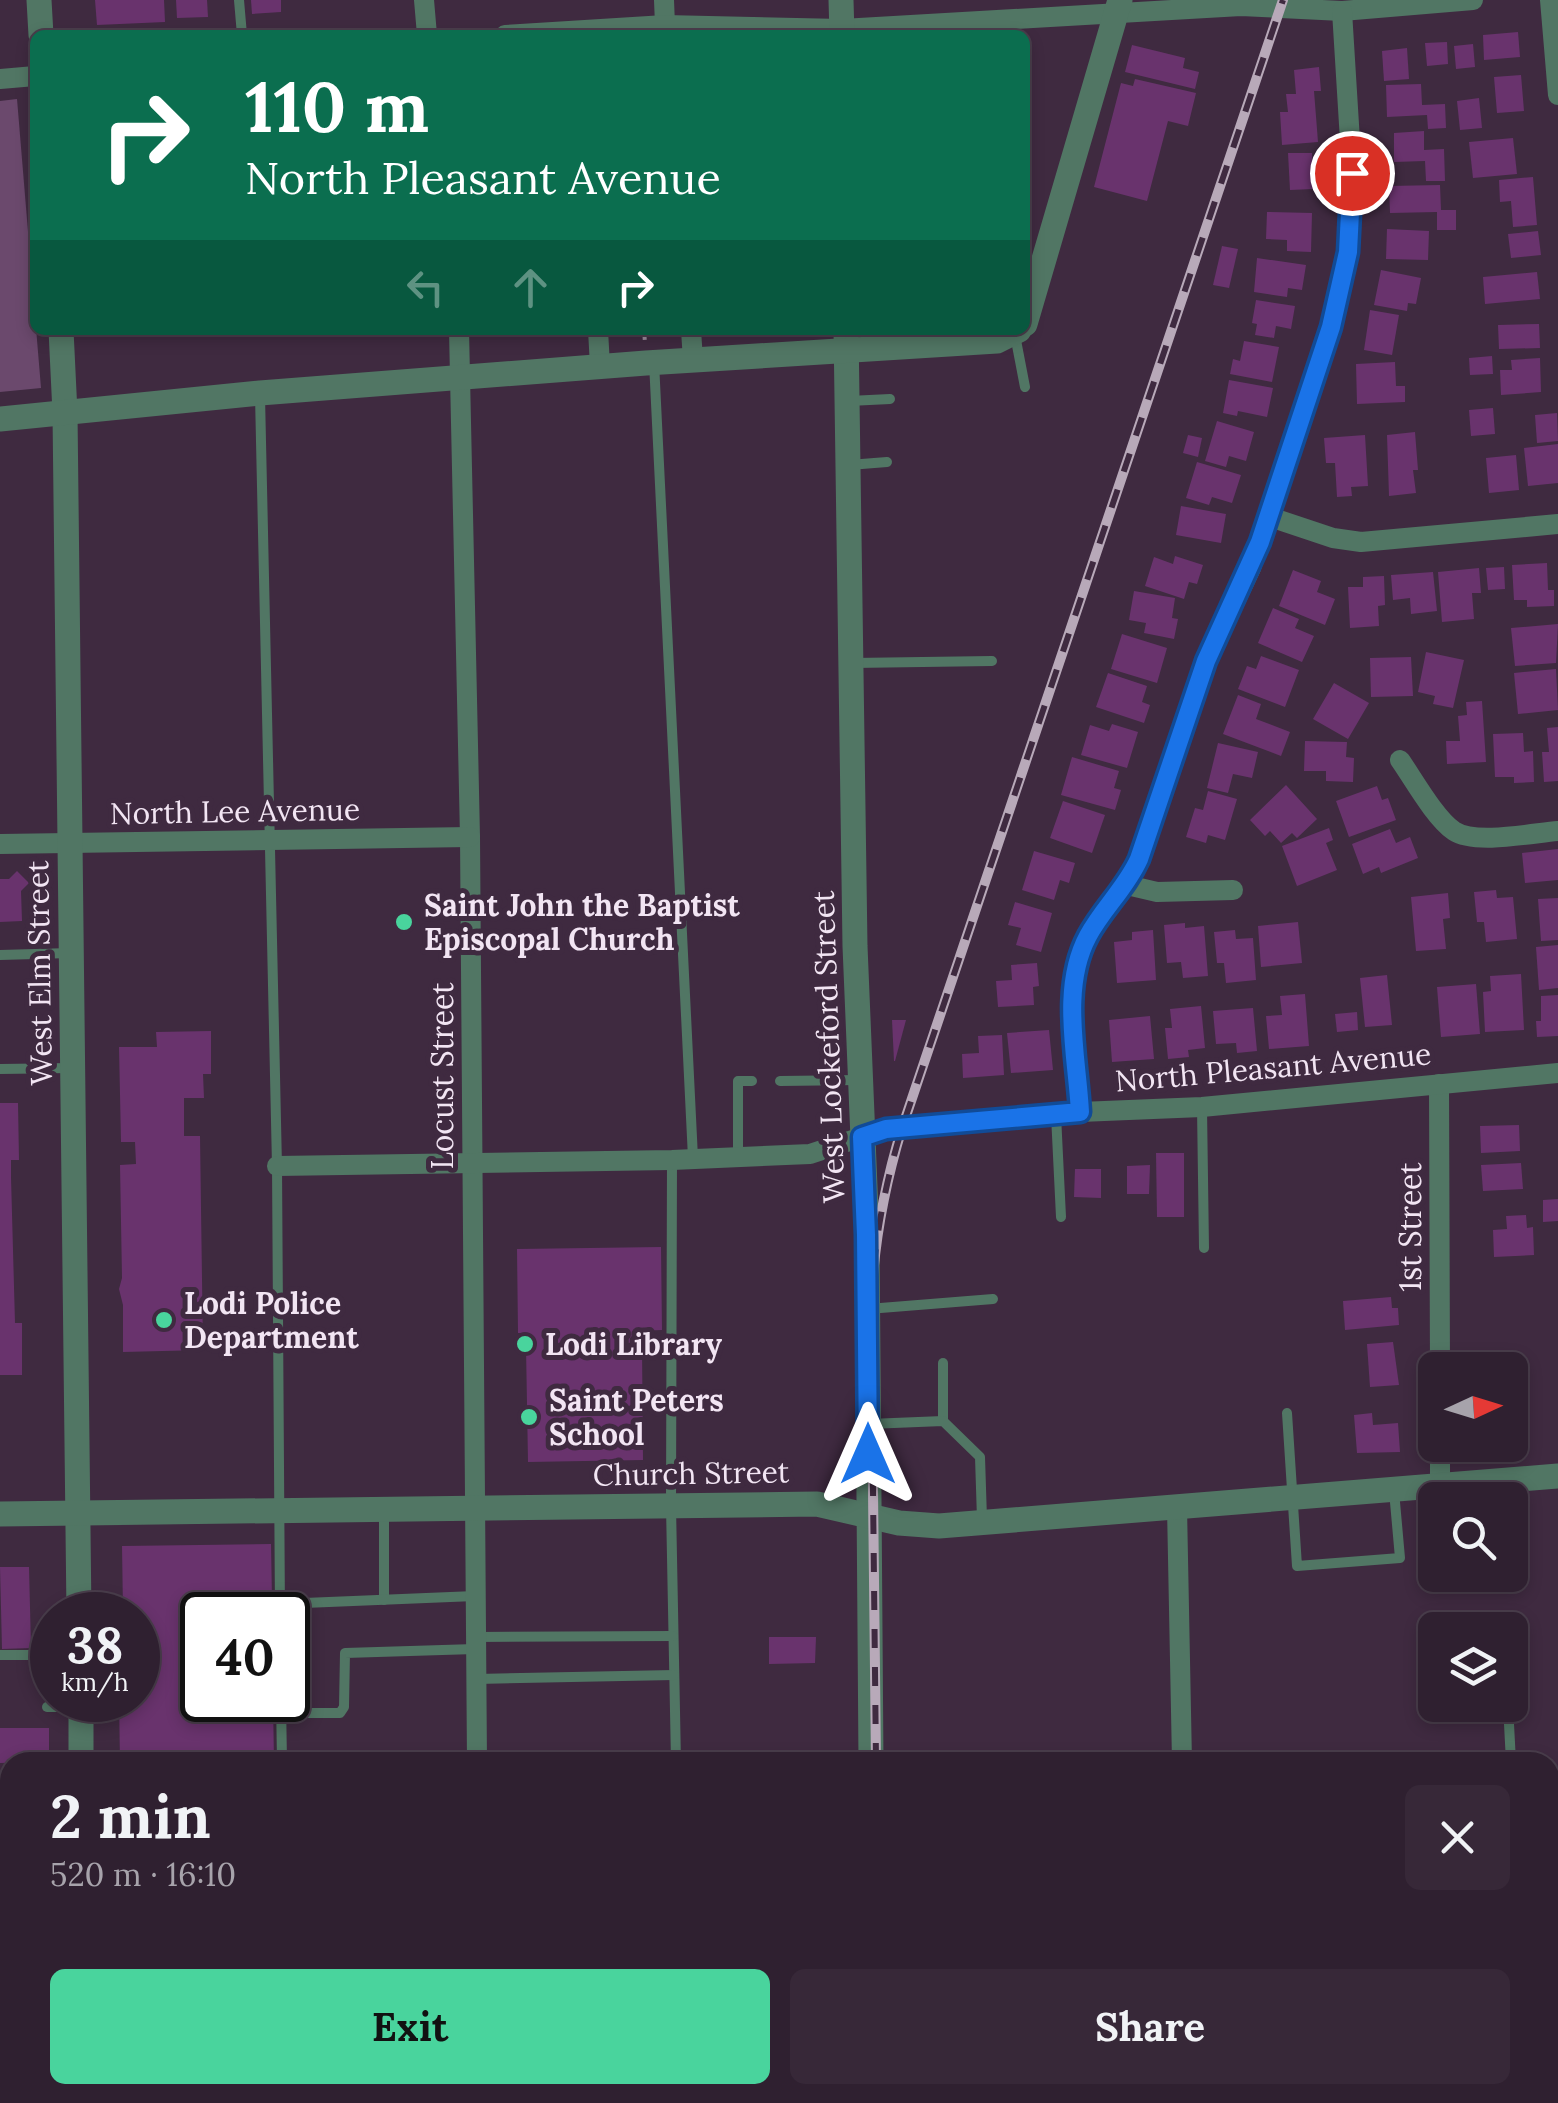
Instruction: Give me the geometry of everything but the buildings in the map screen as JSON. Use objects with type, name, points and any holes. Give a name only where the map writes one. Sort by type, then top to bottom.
[{"type":"street","points":[[39,0],[41,30]]},
{"type":"street","points":[[424,0],[426,30]]},
{"type":"street","points":[[664,0],[666,25]]},
{"type":"street","points":[[841,0],[842,30]]},
{"type":"street","points":[[904,30],[966,28],[1118,6],[1342,11],[1473,0]]},
{"type":"street","points":[[1550,0],[1558,95]]},
{"type":"street","points":[[1034,264],[1118,6]]},
{"type":"street","points":[[1080,1112],[1072,989],[1087,938],[1127,885],[1139,859],[1206,661],[1251,568],[1270,517],[1331,327],[1348,252],[1352,173],[1342,11]]},
{"type":"street","points":[[586,30],[666,25],[792,30]]},
{"type":"street","points":[[0,79],[30,76]]},
{"type":"street","name":"West Elm Street","points":[[61,335],[80,1592]]},
{"type":"street","name":"Locust Street","points":[[459,335],[470,837],[477,1752]]},
{"type":"street","points":[[598,335],[600,366]]},
{"type":"street","points":[[691,335],[693,360]]},
{"type":"street","points":[[0,419],[260,393],[693,360],[846,341],[978,336],[997,342],[1009,335]]},
{"type":"street","name":"West Lockeford Street","points":[[846,341],[867,1309],[872,1752]]},
{"type":"street","points":[[1270,517],[1333,538],[1361,542],[1558,524]]},
{"type":"street","points":[[1400,760],[1445,822],[1463,835],[1558,831]]},
{"type":"street","name":"North Lee Avenue","points":[[0,844],[470,837]]},
{"type":"street","points":[[1127,885],[1158,892],[1233,890]]},
{"type":"street","name":"North Pleasant Avenue","points":[[277,1166],[683,1160],[810,1154],[886,1129],[1080,1112],[1202,1107],[1558,1073]]},
{"type":"street","name":"1st Street","points":[[1439,1084],[1440,1352]]},
{"type":"street","name":"Church Street","points":[[1470,1482],[1558,1476]]},
{"type":"street","name":"Church Street","points":[[0,1514],[818,1504],[926,1526],[1418,1486]]},
{"type":"street","points":[[1177,1507],[1182,1752]]},
{"type":"street","points":[[81,1722],[81,1752]]},
{"type":"lane","points":[[239,0],[242,30]]},
{"type":"lane","points":[[1021,335],[1025,387]]},
{"type":"lane","points":[[654,362],[683,1160],[671,1506],[676,1752]]},
{"type":"lane","points":[[260,393],[277,1166],[280,1592]]},
{"type":"lane","points":[[848,401],[890,399]]},
{"type":"lane","points":[[849,464],[887,462]]},
{"type":"lane","points":[[852,663],[992,662]]},
{"type":"lane","points":[[0,955],[70,953]]},
{"type":"lane","points":[[0,1069],[73,1068]]},
{"type":"lane","points":[[780,1081],[860,1080]]},
{"type":"lane","points":[[738,1157],[738,1081],[752,1081]]},
{"type":"lane","points":[[1202,1107],[1204,1248]]},
{"type":"lane","points":[[1056,1114],[1061,1217]]},
{"type":"lane","points":[[867,1309],[993,1299]]},
{"type":"lane","points":[[943,1363],[943,1421],[980,1457],[982,1523]]},
{"type":"lane","points":[[1287,1413],[1297,1566],[1400,1558],[1394,1488]]},
{"type":"lane","points":[[868,1424],[943,1421]]},
{"type":"lane","points":[[384,1510],[384,1600]]},
{"type":"lane","points":[[310,1607],[475,1596]]},
{"type":"lane","points":[[310,1713],[340,1713],[344,1707],[346,1653],[475,1643],[674,1636]]},
{"type":"lane","points":[[0,1655],[30,1655]]},
{"type":"lane","points":[[476,1679],[674,1675]]},
{"type":"lane","points":[[281,1722],[282,1752]]},
{"type":"lane","points":[[1509,1722],[1510,1752]]},
{"type":"shaded area","points":[[17,99],[30,256],[30,335],[37,335],[41,388],[0,392],[0,101]]},
{"type":"railway","points":[[876,1752],[871,1309],[877,1240],[890,1172],[1283,0]]},
{"type":"place","name":"Saint John the Baptist Episcopal Church","points":[[404,922]]},
{"type":"place","name":"Lodi Police Department","points":[[164,1320]]},
{"type":"place","name":"Lodi Library","points":[[525,1344]]},
{"type":"place","name":"Saint Peters School","points":[[529,1417]]},
{"type":"route","points":[[868,1454],[862,1137],[886,1129],[1080,1112],[1072,989],[1078,962],[1087,938],[1127,885],[1139,859],[1206,661],[1251,568],[1270,517],[1331,327],[1348,252],[1352,173]]}]
